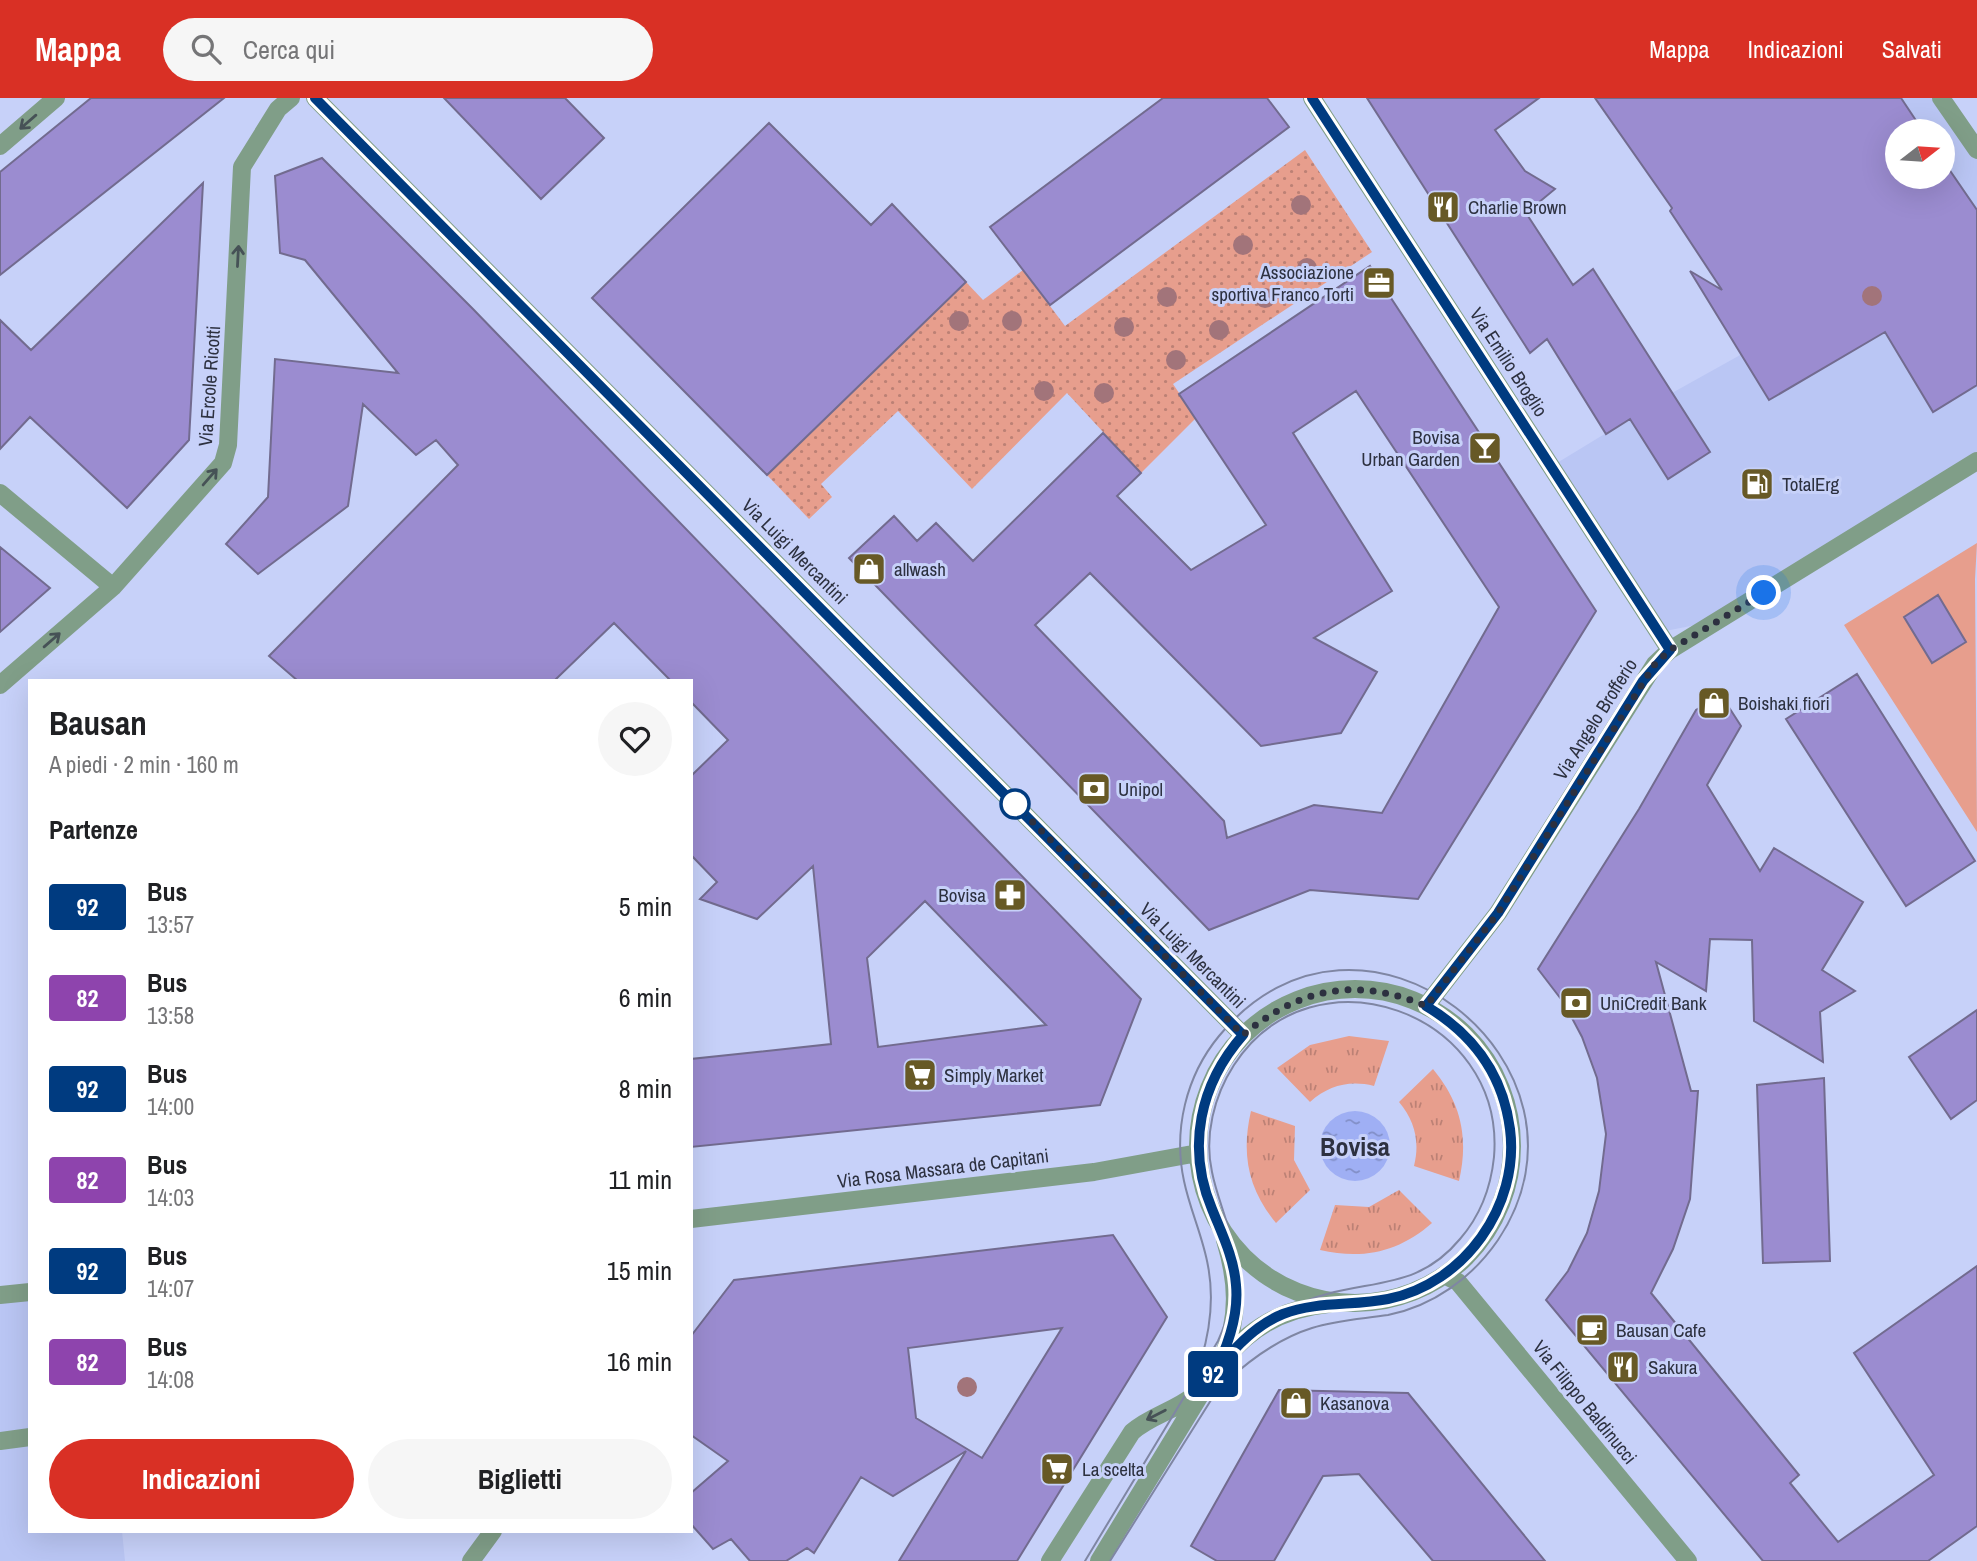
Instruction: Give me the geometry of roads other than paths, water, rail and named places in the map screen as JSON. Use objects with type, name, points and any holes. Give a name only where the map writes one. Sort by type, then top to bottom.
[{"type":"street","points":[[0,146],[56,98]]},
{"type":"street","name":"Via Ercole Ricotti","points":[[0,685],[113,587],[223,463],[228,444],[242,167],[253,145],[278,109],[291,98]]},
{"type":"street","name":"Via Luigi Mercantini","points":[[315,98],[1243,1035]]},
{"type":"street","name":"Via Emilio Broglio","points":[[1312,98],[1670,650]]},
{"type":"street","points":[[1941,98],[1977,150]]},
{"type":"street","name":"Via Angelo Brofferio","points":[[1426,1006],[1498,913],[1643,681],[1670,650],[1977,461]]},
{"type":"street","points":[[0,493],[113,587]]},
{"type":"street","points":[[1050,1561],[1132,1432],[1143,1422],[1192,1397],[1212,1377],[1230,1338],[1237,1294],[1232,1260],[1202,1181],[1198,1153],[1206,1096],[1227,1053],[1266,1016],[1291,1002],[1328,992],[1375,990],[1426,1006],[1466,1036],[1484,1058],[1498,1083],[1508,1111],[1510,1168],[1494,1218],[1466,1256],[1444,1275],[1418,1290],[1391,1299],[1318,1305],[1276,1317],[1238,1344],[1212,1377],[1099,1561]]},
{"type":"street","name":"Via Rosa Massara de Capitani","points":[[693,1219],[1094,1172],[1198,1153]]},
{"type":"street","points":[[1211,1208],[1236,1249],[1272,1280],[1305,1295],[1334,1302],[1363,1303]]},
{"type":"street","name":"Via Filippo Baldinucci","points":[[1444,1275],[1458,1282],[1688,1561]]},
{"type":"street","points":[[0,1295],[28,1292]]},
{"type":"street","points":[[0,1441],[28,1437]]},
{"type":"street","points":[[471,1561],[492,1533]]},
{"type":"water","points":[[1355,1111],[1380,1121],[1390,1146],[1380,1171],[1355,1181],[1330,1171],[1320,1146],[1330,1121]]},
{"type":"tram line","points":[[1201,1360],[1210,1313],[1210,1278],[1184,1181],[1180,1142],[1185,1104],[1191,1086],[1198,1068],[1219,1036],[1277,988],[1339,970],[1401,978],[1456,1008],[1499,1053],[1524,1110],[1525,1174],[1498,1240],[1464,1278],[1421,1305],[1388,1315],[1331,1323],[1300,1332],[1246,1364],[1227,1381]]},
{"type":"tram line","points":[[1085,1561],[1218,1341],[1227,1319],[1234,1284],[1234,1260],[1231,1238],[1212,1172],[1209,1144],[1216,1103],[1234,1065],[1268,1028],[1310,1008],[1354,1002],[1398,1011],[1438,1032],[1470,1064],[1490,1106],[1494,1157],[1487,1190],[1473,1221],[1445,1254],[1415,1273],[1306,1301],[1276,1317],[1250,1338],[1110,1561]]},
{"type":"place","name":"Charlie Brown","points":[[1443,207]]},
{"type":"place","name":"Associazione sportiva Franco Torti","points":[[1379,283]]},
{"type":"place","name":"Bovisa Urban Garden","points":[[1485,448]]},
{"type":"place","name":"TotalErg","points":[[1757,484]]},
{"type":"place","name":"allwash","points":[[869,569]]},
{"type":"place","name":"Boishaki fiori","points":[[1714,703]]},
{"type":"place","name":"Unipol","points":[[1094,789]]},
{"type":"place","name":"Bovisa","points":[[1010,895]]},
{"type":"place","name":"UniCredit Bank","points":[[1576,1003]]},
{"type":"place","name":"Simply Market","points":[[920,1075]]},
{"type":"place","name":"Bausan Cafe","points":[[1592,1330]]},
{"type":"place","name":"Sakura","points":[[1623,1367]]},
{"type":"place","name":"Kasanova","points":[[1296,1403]]},
{"type":"place","name":"La scelta","points":[[1057,1469]]},
{"type":"district","name":"Bovisa","points":[[1355,1146]]}]
